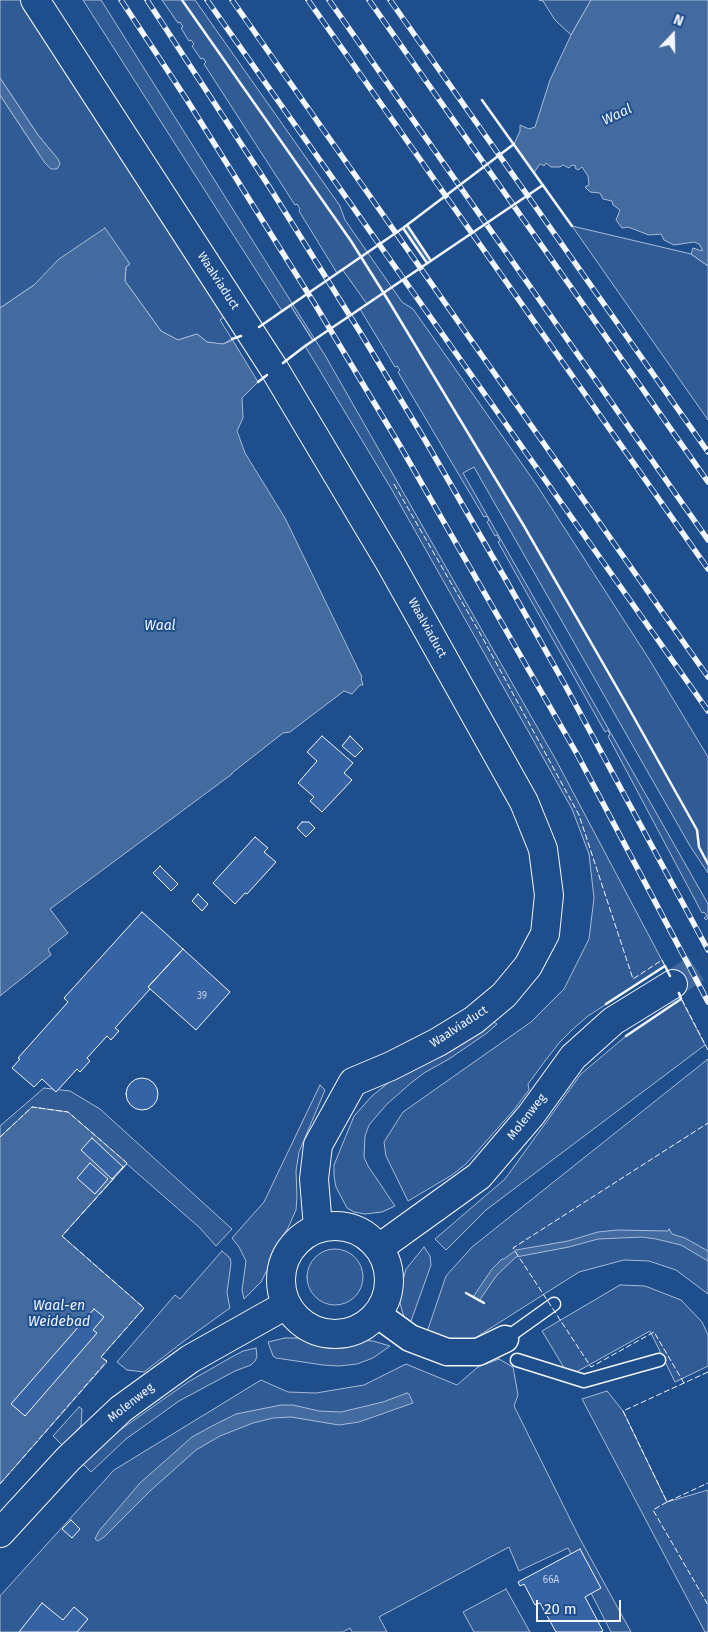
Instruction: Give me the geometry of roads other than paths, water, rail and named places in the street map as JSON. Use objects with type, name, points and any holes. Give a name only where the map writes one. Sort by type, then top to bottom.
[{"type":"street","name":"Waalviaduct","points":[[36,0],[251,333],[389,561],[524,802],[543,849],[549,895],[545,934],[528,966],[504,995],[474,1020],[438,1042],[391,1066],[353,1082],[318,1145],[314,1179],[318,1228]]},
{"type":"street","name":"Molenweg","points":[[379,1248],[479,1176],[531,1115],[573,1057],[613,1021],[673,984]]},
{"type":"street","points":[[340,1226],[351,1228],[371,1239],[379,1248],[386,1264],[389,1281],[388,1292],[377,1314],[368,1323],[356,1330],[329,1334],[316,1331],[304,1325],[286,1305],[280,1282],[284,1259],[290,1248],[307,1232],[318,1228],[340,1226]]},
{"type":"street","name":"Molenweg","points":[[0,1532],[68,1459],[121,1409],[190,1359],[286,1305]]},
{"type":"street","points":[[377,1314],[410,1338],[447,1352],[511,1350]]},
{"type":"lane","points":[[554,1304],[511,1350],[584,1382],[659,1360]]},
{"type":"water","points":[[591,0],[708,0],[708,266],[691,254],[693,248],[702,251],[699,244],[694,242],[674,245],[664,240],[661,234],[649,235],[628,227],[622,228],[616,220],[620,210],[613,205],[612,201],[603,199],[600,193],[590,192],[585,187],[589,185],[588,176],[582,167],[578,170],[575,168],[576,166],[572,165],[569,168],[563,165],[551,167],[546,163],[544,166],[539,165],[534,173],[514,144],[520,131],[520,125],[529,129],[535,127],[550,80],[571,35]]},
{"type":"water","points":[[0,78],[38,135],[58,159],[60,164],[57,169],[51,169],[45,163],[0,95]]},
{"type":"water","points":[[407,225],[431,261],[427,263],[403,228]]},
{"type":"water","name":"Waal","points":[[105,228],[130,264],[126,267],[125,281],[161,331],[178,340],[197,334],[207,342],[223,344],[251,333],[290,305],[313,341],[258,382],[242,398],[243,418],[237,431],[245,453],[285,518],[362,677],[363,685],[360,685],[352,694],[344,691],[290,732],[283,733],[232,774],[50,909],[68,933],[48,949],[51,955],[0,996],[0,308],[34,285],[59,259]]},
{"type":"water","name":"Waal-en Weidebad","points":[[32,1107],[68,1112],[127,1163],[62,1236],[144,1308],[101,1357],[107,1362],[0,1484],[0,1137]]},
{"type":"water","points":[[669,1229],[672,1234],[685,1238],[708,1251],[708,1261],[681,1245],[656,1239],[642,1237],[598,1239],[569,1247],[516,1257],[497,1275],[479,1301],[473,1297],[492,1269],[502,1259],[516,1250],[568,1241],[598,1232],[617,1230],[668,1231]]},
{"type":"water","points":[[407,1393],[413,1403],[359,1422],[339,1425],[291,1417],[273,1418],[253,1423],[220,1436],[196,1450],[149,1492],[104,1537],[98,1541],[95,1539],[99,1531],[140,1483],[192,1437],[236,1414],[281,1405],[293,1405],[319,1411],[341,1412],[383,1402]]},
{"type":"tunnel","points":[[673,984],[708,960]]},
{"type":"railway","points":[[121,0],[187,100],[316,306],[399,444],[577,754],[708,1002]]},
{"type":"railway","points":[[147,0],[270,188],[425,440],[565,685],[708,950]]},
{"type":"railway","points":[[207,0],[708,711]]},
{"type":"railway","points":[[232,0],[708,677]]},
{"type":"railway","points":[[308,0],[708,569]]},
{"type":"railway","points":[[329,0],[708,540]]},
{"type":"railway","points":[[369,0],[708,482]]},
{"type":"railway","points":[[390,0],[708,452]]}]
